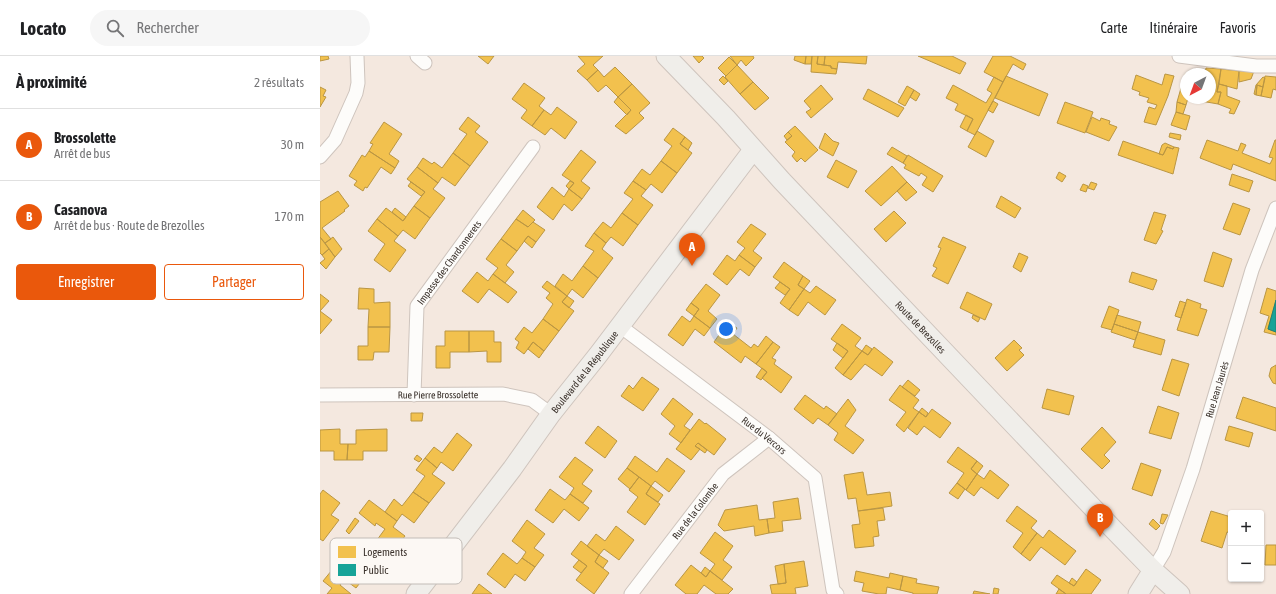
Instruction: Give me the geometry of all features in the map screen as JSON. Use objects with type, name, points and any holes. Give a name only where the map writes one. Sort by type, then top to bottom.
[{"type":"main road","name":"Route de Brezolles","points":[[666,56],[726,118],[753,150],[1153,570],[1180,594]]},
{"type":"main road","name":"Boulevard de la République","points":[[459,538],[512,469],[551,414],[620,326],[753,150]]},
{"type":"main road","points":[[1138,594],[1153,570]]},
{"type":"main road","name":"Boulevard de la République","points":[[416,594],[424,584]]},
{"type":"street","points":[[320,157],[335,140],[356,92],[358,83],[357,56]]},
{"type":"street","points":[[1179,56],[1256,66],[1276,66]]},
{"type":"street","name":"Impasse des Chardonnerets","points":[[414,395],[417,306],[533,147]]},
{"type":"street","name":"Rue Jean Jaurès","points":[[1153,570],[1164,552],[1193,469],[1252,270],[1276,208]]},
{"type":"street","name":"Rue du Vercors","points":[[620,326],[769,438],[815,478],[834,593]]},
{"type":"street","name":"Rue Pierre Brossolette","points":[[320,395],[503,394],[532,400],[551,414]]},
{"type":"street","name":"Rue de la Colombe","points":[[631,594],[723,474],[769,438]]},
{"type":"building: Logements","points":[[320,56],[328,56],[329,59],[320,61]]},
{"type":"building: Logements","points":[[478,56],[494,56],[488,64]]},
{"type":"building: Logements","points":[[578,56],[603,56],[593,65],[598,70],[587,80],[577,71],[585,64]]},
{"type":"building: Logements","points":[[693,56],[702,56],[704,58],[699,63]]},
{"type":"building: Logements","points":[[730,56],[753,56],[754,58],[746,66],[741,60],[737,65]]},
{"type":"building: Logements","points":[[795,56],[806,56],[805,64],[794,60]]},
{"type":"building: Logements","points":[[806,56],[812,56],[811,64],[805,64]]},
{"type":"building: Logements","points":[[812,56],[818,56],[817,64],[831,66],[831,68],[837,69],[836,74],[811,72]]},
{"type":"building: Logements","points":[[818,56],[825,56],[824,65],[817,64]]},
{"type":"building: Logements","points":[[825,56],[867,56],[866,64],[838,62],[837,69],[824,65]]},
{"type":"building: Logements","points":[[918,56],[952,56],[966,63],[960,74]]},
{"type":"building: Logements","points":[[993,56],[1010,56],[1026,64],[1023,70],[1013,64],[1003,82],[984,72]]},
{"type":"building: Logements","points":[[729,57],[737,65],[726,76],[718,68]]},
{"type":"building: Logements","points":[[737,65],[753,82],[740,94],[725,77]]},
{"type":"building: Logements","points":[[615,67],[632,84],[618,97],[606,85],[598,92],[587,80],[598,70],[604,77]]},
{"type":"building: Logements","points":[[1216,69],[1221,69],[1217,92],[1221,92],[1218,104],[1216,104]]},
{"type":"building: Logements","points":[[1221,69],[1239,71],[1237,89],[1219,84]]},
{"type":"building: Logements","points":[[1239,71],[1254,71],[1251,79],[1239,82]]},
{"type":"building: Logements","points":[[1165,74],[1174,76],[1168,96],[1156,125],[1144,122],[1149,107],[1155,109],[1157,105],[1147,102],[1149,98],[1139,95],[1140,92],[1132,89],[1136,75],[1162,85]]},
{"type":"building: Logements","points":[[723,76],[728,81],[724,85],[719,80]]},
{"type":"building: Logements","points":[[1006,76],[1048,94],[1039,116],[995,98]]},
{"type":"building: Logements","points":[[1265,76],[1276,77],[1276,90],[1273,89],[1271,98],[1261,96]]},
{"type":"building: Logements","points":[[994,77],[1003,82],[975,135],[967,131],[973,119],[955,110],[958,104],[946,98],[953,85],[986,103],[992,93],[987,90]]},
{"type":"building: Logements","points":[[1263,77],[1265,78],[1263,87],[1257,85],[1256,95],[1254,94],[1256,85]]},
{"type":"building: Logements","points":[[753,82],[769,98],[755,110],[740,94]]},
{"type":"building: Logements","points":[[524,83],[545,98],[539,106],[544,110],[532,126],[521,118],[527,110],[512,99]]},
{"type":"building: Logements","points":[[632,84],[650,103],[639,113],[644,118],[626,134],[615,126],[631,110],[618,97]]},
{"type":"building: Logements","points":[[1219,84],[1227,86],[1227,96],[1240,101],[1234,114],[1229,113],[1231,109],[1218,104],[1221,92],[1217,92]]},
{"type":"building: Logements","points":[[821,85],[833,99],[811,118],[806,112],[811,109],[804,101]]},
{"type":"building: Logements","points":[[1257,85],[1263,87],[1261,96],[1256,95]]},
{"type":"building: Logements","points":[[907,86],[914,90],[905,106],[898,102]]},
{"type":"building: Logements","points":[[320,87],[326,90],[323,96],[326,97],[320,107]]},
{"type":"building: Logements","points":[[868,89],[904,108],[898,117],[863,99]]},
{"type":"building: Logements","points":[[914,90],[920,94],[916,101],[910,97]]},
{"type":"building: Logements","points":[[1180,92],[1180,103],[1177,102]]},
{"type":"building: Logements","points":[[618,97],[631,110],[627,115],[614,102]]},
{"type":"building: Logements","points":[[993,101],[998,104],[993,113],[988,110]]},
{"type":"building: Logements","points":[[1065,102],[1093,112],[1085,133],[1057,123]]},
{"type":"building: Logements","points":[[1177,102],[1186,105],[1183,114],[1176,112]]},
{"type":"building: Logements","points":[[557,107],[577,122],[565,139],[551,128],[545,135],[532,126],[544,110],[551,115]]},
{"type":"building: Logements","points":[[1176,112],[1190,116],[1186,130],[1171,125]]},
{"type":"building: Logements","points":[[966,115],[973,119],[967,131],[960,127]]},
{"type":"building: Logements","points":[[468,117],[480,126],[475,132],[488,142],[470,166],[453,153],[467,134],[459,129]]},
{"type":"building: Logements","points":[[1092,117],[1100,121],[1101,118],[1110,121],[1109,124],[1117,127],[1109,141],[1086,132]]},
{"type":"building: Logements","points":[[384,122],[402,134],[389,154],[399,161],[395,168],[369,151],[373,144],[370,143]]},
{"type":"building: Logements","points":[[795,126],[818,150],[805,162],[801,158],[797,162],[792,156],[795,152],[785,142],[792,136],[788,132]]},
{"type":"building: Logements","points":[[673,128],[685,137],[680,144],[692,153],[677,173],[661,161],[672,146],[664,140]]},
{"type":"building: Logements","points":[[977,131],[994,141],[986,157],[968,147]]},
{"type":"building: Logements","points":[[788,132],[792,136],[787,140],[784,136]]},
{"type":"building: Logements","points":[[825,133],[833,141],[839,143],[833,156],[819,148]]},
{"type":"building: Logements","points":[[1170,133],[1181,135],[1180,140],[1169,137]]},
{"type":"building: Logements","points":[[685,137],[692,143],[688,150],[680,144]]},
{"type":"building: Logements","points":[[1207,140],[1238,151],[1241,143],[1246,145],[1242,153],[1270,164],[1273,158],[1269,157],[1276,140],[1276,181],[1233,164],[1231,170],[1200,158]]},
{"type":"building: Logements","points":[[1123,141],[1163,155],[1167,147],[1173,149],[1174,147],[1179,148],[1173,174],[1118,155]]},
{"type":"building: Logements","points":[[1165,143],[1174,147],[1173,149],[1167,147],[1163,155],[1159,154],[1162,145]]},
{"type":"building: Logements","points":[[892,147],[907,156],[903,163],[887,154]]},
{"type":"building: Logements","points":[[581,150],[596,162],[581,181],[590,188],[582,199],[569,189],[574,183],[562,175]]},
{"type":"building: Logements","points":[[369,151],[395,168],[391,174],[381,167],[367,188],[365,187],[363,191],[354,185],[357,181],[349,176],[362,155],[365,157]]},
{"type":"building: Logements","points":[[453,153],[470,166],[455,186],[442,177],[438,183],[417,167],[423,158],[432,164],[434,162],[442,168]]},
{"type":"building: Logements","points":[[908,155],[943,176],[933,192],[922,185],[927,177],[921,173],[919,176],[904,168],[906,165],[903,163]]},
{"type":"building: Logements","points":[[836,160],[857,171],[848,188],[827,177]]},
{"type":"building: Logements","points":[[661,161],[677,173],[662,193],[651,184],[646,190],[633,181],[642,169],[650,175]]},
{"type":"building: Logements","points":[[892,166],[907,182],[881,206],[865,191]]},
{"type":"building: Logements","points":[[417,167],[438,183],[433,189],[445,198],[430,218],[414,206],[425,192],[407,179]]},
{"type":"building: Logements","points":[[1059,172],[1066,176],[1062,182],[1056,178]]},
{"type":"building: Logements","points":[[1232,174],[1253,181],[1249,192],[1229,185]]},
{"type":"building: Logements","points":[[570,181],[574,183],[569,189],[566,186]]},
{"type":"building: Logements","points":[[633,181],[646,190],[641,196],[653,205],[638,225],[622,213],[633,199],[624,193]]},
{"type":"building: Logements","points":[[411,182],[425,192],[421,196],[408,186]]},
{"type":"building: Logements","points":[[907,182],[917,192],[906,201],[897,191]]},
{"type":"building: Logements","points":[[1091,182],[1097,184],[1094,190],[1088,188]]},
{"type":"building: Logements","points":[[1083,184],[1088,186],[1086,192],[1080,190]]},
{"type":"building: Logements","points":[[552,187],[564,197],[569,189],[582,199],[572,211],[564,204],[553,220],[537,207]]},
{"type":"building: Logements","points":[[338,191],[349,206],[344,210],[345,211],[322,228],[331,239],[325,243],[320,237],[320,202]]},
{"type":"building: Logements","points":[[1001,196],[1021,208],[1015,218],[996,207]]},
{"type":"building: Logements","points":[[1233,203],[1250,209],[1240,235],[1223,229]]},
{"type":"building: Logements","points":[[414,206],[430,218],[415,239],[403,230],[398,236],[377,219],[386,208],[403,221]]},
{"type":"building: Logements","points":[[395,208],[406,217],[403,221],[392,212]]},
{"type":"building: Logements","points":[[523,210],[535,220],[528,227],[516,219]]},
{"type":"building: Logements","points":[[894,211],[906,223],[886,242],[874,229]]},
{"type":"building: Logements","points":[[1154,212],[1166,215],[1161,230],[1163,231],[1156,244],[1144,240]]},
{"type":"building: Logements","points":[[622,213],[638,225],[623,246],[611,237],[606,243],[594,233],[603,222],[611,228]]},
{"type":"building: Logements","points":[[377,219],[398,236],[394,241],[406,250],[390,272],[374,260],[385,244],[368,231]]},
{"type":"building: Logements","points":[[516,219],[528,227],[533,222],[545,230],[536,242],[528,236],[517,251],[501,239]]},
{"type":"building: Logements","points":[[751,224],[766,234],[753,251],[762,258],[755,267],[739,255],[745,248],[737,242]]},
{"type":"building: Logements","points":[[594,233],[606,243],[602,249],[613,258],[598,278],[583,266],[594,251],[585,246]]},
{"type":"building: Logements","points":[[528,236],[536,242],[532,248],[524,241]]},
{"type":"building: Logements","points":[[320,237],[329,249],[322,255],[320,253]]},
{"type":"building: Logements","points":[[333,237],[342,249],[335,257],[325,243]]},
{"type":"building: Logements","points":[[943,237],[966,247],[948,284],[932,276],[937,268],[933,266],[941,248],[938,247]]},
{"type":"building: Logements","points":[[501,239],[517,251],[506,265],[514,272],[505,283],[493,274],[498,268],[486,259]]},
{"type":"building: Logements","points":[[329,249],[335,257],[326,269],[320,263],[325,259],[322,255]]},
{"type":"building: Logements","points":[[1213,252],[1232,259],[1223,287],[1204,281]]},
{"type":"building: Logements","points":[[1019,253],[1028,257],[1021,272],[1013,267]]},
{"type":"building: Logements","points":[[727,255],[735,261],[739,255],[755,267],[749,276],[740,269],[727,285],[713,274]]},
{"type":"building: Logements","points":[[784,262],[803,276],[798,285],[804,289],[789,310],[780,303],[790,289],[773,277]]},
{"type":"building: Logements","points":[[583,266],[598,278],[583,298],[572,289],[567,296],[555,286],[563,274],[572,281]]},
{"type":"building: Logements","points":[[477,272],[488,281],[493,274],[517,292],[508,303],[489,289],[478,303],[462,291]]},
{"type":"building: Logements","points":[[1132,272],[1157,280],[1153,290],[1129,282]]},
{"type":"building: Logements","points":[[803,276],[810,281],[804,289],[798,285]]},
{"type":"building: Logements","points":[[547,281],[567,296],[562,302],[574,311],[559,331],[543,319],[553,304],[546,298],[550,293],[542,287]]},
{"type":"building: Logements","points":[[780,282],[790,289],[785,295],[775,288]]},
{"type":"building: Logements","points":[[706,284],[720,295],[708,311],[717,319],[710,328],[694,316],[699,309],[691,303]]},
{"type":"building: Logements","points":[[816,286],[836,300],[825,315],[808,302],[798,316],[789,310],[804,289],[810,293]]},
{"type":"building: Logements","points":[[359,288],[374,289],[374,303],[390,302],[390,327],[368,327],[369,309],[358,309]]},
{"type":"building: Logements","points":[[1267,288],[1276,291],[1276,300],[1268,329],[1276,332],[1276,335],[1264,332],[1269,316],[1260,313]]},
{"type":"building: Logements","points":[[967,292],[992,304],[985,320],[960,308]]},
{"type":"building: Logements","points":[[320,294],[329,301],[320,311]]},
{"type":"building: Logements","points":[[567,296],[574,301],[569,308],[562,302]]},
{"type":"building: Logements","points":[[1187,299],[1201,304],[1200,308],[1207,310],[1198,336],[1177,330]]},
{"type":"building: Logements","points":[[1180,301],[1186,303],[1181,318],[1175,316]]},
{"type":"building: Logements","points":[[691,303],[699,309],[694,316],[686,310]]},
{"type":"building: Logements","points":[[1109,306],[1119,310],[1112,330],[1101,327]]},
{"type":"building: Logements","points":[[320,311],[332,320],[320,334]]},
{"type":"building: Logements","points":[[973,315],[980,318],[978,322],[972,318]]},
{"type":"building: Logements","points":[[1117,315],[1141,322],[1138,332],[1114,324]]},
{"type":"building: Logements","points":[[682,316],[690,322],[694,316],[710,328],[704,336],[695,329],[683,346],[668,335]]},
{"type":"building: Logements","points":[[543,319],[559,331],[544,351],[533,342],[524,354],[516,348],[519,342],[515,339],[524,327],[532,333]]},
{"type":"building: Logements","points":[[728,322],[737,328],[733,334],[751,348],[754,344],[758,347],[766,336],[773,342],[756,364],[745,356],[741,363],[714,342]]},
{"type":"building: Logements","points":[[842,324],[861,338],[855,346],[862,351],[843,375],[835,368],[848,351],[831,339]]},
{"type":"building: Logements","points":[[1114,324],[1138,332],[1135,340],[1111,332]]},
{"type":"building: Logements","points":[[368,327],[390,327],[389,352],[374,352],[373,360],[358,360],[358,346],[368,346]]},
{"type":"building: Logements","points":[[445,331],[469,331],[469,352],[450,352],[450,368],[436,368],[436,346],[445,346]]},
{"type":"building: Logements","points":[[469,331],[494,331],[494,342],[501,342],[501,362],[487,362],[487,351],[469,352]]},
{"type":"building: Logements","points":[[1138,332],[1165,340],[1161,355],[1133,347]]},
{"type":"building: Logements","points":[[1014,340],[1022,348],[1019,350],[1024,355],[1007,371],[995,358]]},
{"type":"building: Logements","points":[[533,342],[544,351],[539,358],[528,349]]},
{"type":"building: Logements","points":[[773,342],[780,347],[772,358],[776,360],[774,364],[792,377],[781,393],[762,378],[767,372],[756,364]]},
{"type":"building: Logements","points":[[837,343],[848,351],[843,358],[833,350]]},
{"type":"building: Logements","points":[[866,345],[872,349],[868,355],[862,351]]},
{"type":"building: Logements","points":[[874,347],[893,362],[882,376],[865,364],[851,380],[843,375],[862,351],[868,355]]},
{"type":"building: Logements","points":[[1172,359],[1189,364],[1179,396],[1162,390]]},
{"type":"building: Logements","points":[[1276,365],[1276,384],[1273,383],[1269,376],[1271,368]]},
{"type":"building: Logements","points":[[762,368],[767,372],[761,380],[756,377]]},
{"type":"building: Logements","points":[[642,377],[659,389],[643,411],[621,396],[629,385],[633,389]]},
{"type":"building: Logements","points":[[908,380],[920,390],[915,396],[902,387]]},
{"type":"building: Logements","points":[[900,385],[919,400],[913,408],[919,412],[904,432],[896,425],[906,412],[889,400]]},
{"type":"building: Logements","points":[[1047,389],[1074,396],[1069,415],[1042,408]]},
{"type":"building: Logements","points":[[805,395],[824,409],[826,406],[837,414],[828,425],[818,418],[813,424],[794,409]]},
{"type":"building: Logements","points":[[1243,397],[1276,408],[1276,431],[1236,418]]},
{"type":"building: Logements","points":[[673,398],[693,414],[684,426],[690,430],[681,443],[669,434],[675,426],[661,414]]},
{"type":"building: Logements","points":[[848,399],[856,410],[845,426],[864,440],[853,454],[834,440],[838,433],[828,425]]},
{"type":"building: Logements","points":[[1158,406],[1179,413],[1171,439],[1149,433]]},
{"type":"building: Logements","points":[[922,408],[928,413],[926,417],[919,412]]},
{"type":"building: Logements","points":[[932,409],[951,423],[940,438],[924,426],[917,435],[908,428],[919,412],[926,417]]},
{"type":"building: Logements","points":[[411,413],[423,413],[422,421],[411,421]]},
{"type":"building: Logements","points":[[699,419],[726,439],[714,455],[698,443],[695,446],[700,449],[691,460],[676,449]]},
{"type":"building: Logements","points":[[598,426],[617,441],[605,458],[585,443]]},
{"type":"building: Logements","points":[[1229,426],[1253,433],[1249,447],[1225,440]]},
{"type":"building: Logements","points":[[1102,427],[1116,442],[1104,455],[1110,461],[1102,469],[1081,449]]},
{"type":"building: Logements","points":[[340,429],[340,444],[348,444],[347,460],[334,460],[334,451],[320,451],[320,430]]},
{"type":"building: Logements","points":[[387,429],[387,451],[363,451],[363,460],[347,460],[348,444],[356,444],[356,430]]},
{"type":"building: Logements","points":[[457,433],[472,445],[453,471],[441,462],[437,468],[425,458],[434,447],[442,453]]},
{"type":"building: Logements","points":[[698,443],[707,450],[705,453],[695,446]]},
{"type":"building: Logements","points":[[958,447],[977,461],[971,469],[977,474],[966,490],[957,483],[964,473],[947,462]]},
{"type":"building: Logements","points":[[417,455],[422,459],[419,462],[414,459]]},
{"type":"building: Logements","points":[[635,456],[657,472],[667,458],[685,471],[669,492],[655,481],[651,486],[627,468]]},
{"type":"building: Logements","points":[[575,457],[593,470],[582,484],[592,491],[583,503],[570,494],[574,488],[559,477]]},
{"type":"building: Logements","points":[[425,458],[437,468],[432,474],[445,483],[429,503],[413,492],[425,476],[416,470]]},
{"type":"building: Logements","points":[[977,461],[983,466],[977,474],[971,469]]},
{"type":"building: Logements","points":[[1141,463],[1161,470],[1152,496],[1132,489]]},
{"type":"building: Logements","points":[[627,468],[639,477],[630,489],[618,479]]},
{"type":"building: Logements","points":[[990,470],[1009,485],[998,499],[981,487],[974,496],[966,490],[977,474],[984,479]]},
{"type":"building: Logements","points":[[863,472],[867,495],[890,492],[892,506],[858,511],[856,498],[848,499],[844,475]]},
{"type":"building: Logements","points":[[639,477],[651,486],[646,494],[660,504],[645,525],[627,512],[638,497],[629,490]]},
{"type":"building: Logements","points":[[957,483],[965,489],[958,499],[949,493]]},
{"type":"building: Logements","points":[[651,486],[663,495],[658,502],[646,494]]},
{"type":"building: Logements","points":[[550,489],[565,500],[570,494],[589,508],[579,521],[564,509],[553,523],[535,510]]},
{"type":"building: Logements","points":[[323,490],[340,503],[331,515],[339,520],[323,541],[320,539],[320,494]]},
{"type":"building: Logements","points":[[413,492],[429,503],[414,523],[402,514],[397,521],[385,512],[394,499],[402,506]]},
{"type":"building: Logements","points":[[798,498],[801,519],[782,521],[783,531],[769,533],[767,519],[775,518],[773,502]]},
{"type":"building: Logements","points":[[369,500],[397,521],[393,527],[405,536],[404,538],[378,538],[385,529],[376,523],[375,526],[359,513]]},
{"type":"building: Logements","points":[[757,505],[759,520],[767,519],[769,533],[755,536],[754,526],[724,531],[718,525],[725,510]]},
{"type":"building: Logements","points":[[1017,506],[1037,521],[1031,528],[1037,533],[1021,554],[1013,547],[1023,533],[1006,521]]},
{"type":"building: Logements","points":[[883,508],[885,520],[877,521],[879,536],[873,537],[874,546],[855,548],[852,525],[860,524],[858,511]]},
{"type":"building: Logements","points":[[1211,511],[1228,516],[1228,532],[1222,548],[1201,541]]},
{"type":"building: Logements","points":[[1162,514],[1168,515],[1163,524],[1160,523]]},
{"type":"building: Logements","points":[[355,518],[359,521],[349,534],[346,531]]},
{"type":"building: Logements","points":[[1153,519],[1160,526],[1156,530],[1149,524]]},
{"type":"building: Logements","points":[[527,520],[545,534],[534,548],[544,555],[535,567],[522,558],[526,552],[512,541]]},
{"type":"building: Logements","points":[[616,526],[634,540],[619,560],[604,549],[599,555],[587,546],[596,534],[605,541]]},
{"type":"building: Logements","points":[[1049,530],[1076,551],[1065,565],[1041,547],[1030,561],[1021,554],[1037,533],[1043,538]]},
{"type":"building: Logements","points":[[715,532],[733,546],[723,560],[732,567],[722,580],[710,571],[715,564],[700,553]]},
{"type":"building: Logements","points":[[581,541],[599,555],[595,562],[609,573],[594,594],[576,580],[587,566],[571,554]]},
{"type":"building: Logements","points":[[1266,545],[1276,545],[1276,565],[1265,565]]},
{"type":"building: Logements","points":[[503,553],[517,564],[522,558],[535,567],[525,581],[515,574],[505,588],[487,574]]},
{"type":"building: Logements","points":[[599,555],[608,561],[603,568],[595,562]]},
{"type":"building: Logements","points":[[579,560],[587,566],[581,573],[573,567]]},
{"type":"building: Logements","points":[[804,561],[808,586],[795,588],[796,594],[772,594],[770,585],[786,583],[784,564]]},
{"type":"building: Logements","points":[[784,564],[786,583],[778,584],[775,566]]},
{"type":"building: Logements","points":[[691,565],[706,577],[710,571],[733,589],[728,594],[716,594],[704,585],[697,594],[686,594],[675,585]]},
{"type":"building: Logements","points":[[705,567],[710,571],[706,577],[701,573]]},
{"type":"building: Logements","points":[[1086,569],[1101,580],[1091,594],[1066,594],[1051,583],[1057,575],[1074,586]]},
{"type":"building: Logements","points":[[856,571],[889,578],[890,573],[903,576],[900,590],[887,587],[886,594],[862,591],[864,583],[854,581]]},
{"type":"building: Logements","points":[[330,572],[330,584],[341,584],[351,594],[327,594],[332,588],[323,581]]},
{"type":"building: Logements","points":[[903,576],[917,579],[916,583],[939,587],[937,594],[913,594],[900,590]]},
{"type":"building: Logements","points":[[1072,578],[1077,582],[1074,586],[1069,583]]},
{"type":"building: Logements","points":[[351,584],[359,584],[356,588]]},
{"type":"building: Logements","points":[[479,584],[492,594],[472,594]]},
{"type":"building: Logements","points":[[994,588],[999,589],[998,594],[993,594]]},
{"type":"building: Logements","points":[[1059,589],[1066,594],[1056,594]]},
{"type":"building: Logements","points":[[974,591],[990,594],[973,594]]},
{"type":"building: Public","points":[[1276,300],[1276,332],[1268,329]]},
{"type":"place","name":"Brossolette","points":[[692,266]]},
{"type":"place","name":"Casanova","points":[[1100,537]]}]
